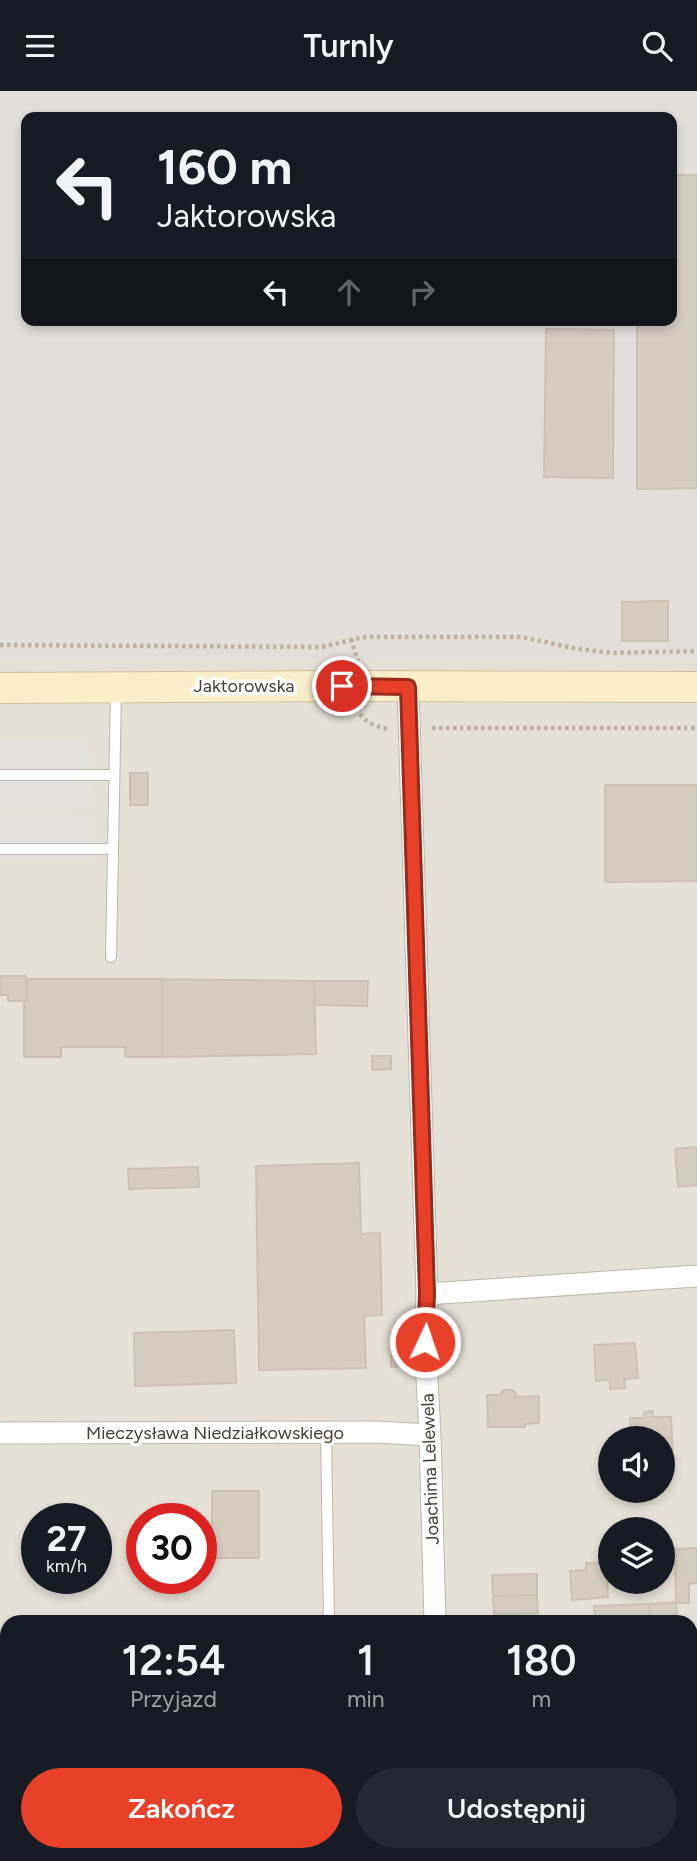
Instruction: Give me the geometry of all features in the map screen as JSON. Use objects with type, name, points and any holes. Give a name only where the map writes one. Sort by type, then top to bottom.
[{"type":"main road","name":"Jaktorowska","points":[[0,688],[697,687]]},
{"type":"street","name":"Joachima Lelewela","points":[[408,687],[435,1615]]},
{"type":"street","points":[[427,1294],[697,1276]]},
{"type":"street","name":"Mieczysława Niedziałkowskiego","points":[[0,1433],[430,1435]]},
{"type":"lane","points":[[111,957],[116,687]]},
{"type":"lane","points":[[0,775],[114,775]]},
{"type":"lane","points":[[0,849],[113,849]]},
{"type":"lane","points":[[326,1433],[330,1615]]},
{"type":"path","points":[[0,645],[322,647],[366,637],[522,637],[612,653],[697,651]]},
{"type":"path","points":[[434,728],[697,729]]},
{"type":"shaded area","points":[[0,91],[697,91],[697,661],[0,660]]},
{"type":"shaded area","points":[[0,660],[697,661],[697,1615],[0,1615]]},
{"type":"shaded area","points":[[0,742],[87,743],[94,808],[0,808]]},
{"type":"shaded area","points":[[0,815],[93,816],[93,859],[0,858]]},
{"type":"building","points":[[677,175],[697,175],[697,488],[637,489],[637,326],[677,326]]},
{"type":"building","points":[[546,329],[614,330],[613,478],[544,477]]},
{"type":"building","points":[[668,601],[668,641],[622,641],[622,602]]},
{"type":"building","points":[[130,773],[148,773],[148,805],[130,805]]},
{"type":"building","points":[[605,785],[697,785],[697,881],[605,882]]},
{"type":"building","points":[[0,976],[26,976],[27,1001],[8,1001],[8,995],[0,995]]},
{"type":"building","points":[[26,979],[162,979],[162,1057],[125,1057],[125,1047],[61,1047],[61,1057],[24,1057]]},
{"type":"building","points":[[162,979],[314,981],[316,1054],[162,1057]]},
{"type":"building","points":[[314,981],[368,981],[367,1006],[314,1005]]},
{"type":"building","points":[[372,1056],[391,1056],[391,1069],[372,1070]]},
{"type":"building","points":[[697,1147],[697,1185],[678,1187],[675,1149]]},
{"type":"building","points":[[359,1163],[361,1234],[380,1233],[382,1315],[364,1316],[366,1368],[259,1370],[256,1166]]},
{"type":"building","points":[[198,1167],[199,1187],[129,1189],[128,1169]]},
{"type":"building","points":[[234,1330],[236,1383],[135,1386],[134,1333]]},
{"type":"building","points":[[635,1343],[638,1378],[624,1379],[625,1388],[610,1389],[610,1380],[596,1381],[594,1345]]},
{"type":"building","points":[[391,1348],[405,1348],[406,1366],[391,1367]]},
{"type":"building","points":[[503,1390],[512,1390],[516,1397],[539,1396],[539,1423],[525,1424],[525,1427],[488,1427],[487,1395],[500,1395]]},
{"type":"building","points":[[653,1411],[653,1417],[671,1417],[671,1426],[630,1426],[630,1418],[644,1418],[644,1412]]},
{"type":"building","points":[[212,1491],[259,1491],[259,1558],[217,1558],[217,1503],[212,1503]]},
{"type":"building","points":[[697,1548],[697,1583],[689,1584],[689,1603],[676,1603],[675,1549]]},
{"type":"building","points":[[598,1562],[598,1594],[608,1594],[608,1597],[572,1600],[570,1571],[586,1570],[586,1563]]},
{"type":"building","points":[[537,1574],[537,1595],[493,1596],[492,1575]]},
{"type":"building","points":[[537,1595],[538,1613],[494,1614],[493,1596]]},
{"type":"building","points":[[676,1602],[677,1615],[650,1615],[649,1604]]},
{"type":"building","points":[[649,1604],[650,1615],[595,1615],[594,1606]]},
{"type":"building","points":[[538,1613],[538,1615],[494,1615]]},
{"type":"route","points":[[342,686],[408,687],[427,1294],[425,1342]]}]
